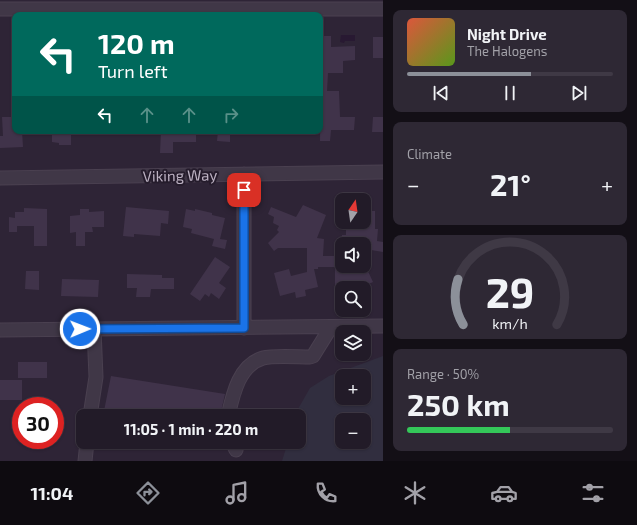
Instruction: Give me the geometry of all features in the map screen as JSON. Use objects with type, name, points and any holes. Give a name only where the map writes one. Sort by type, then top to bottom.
[{"type":"street","points":[[0,9],[194,12],[230,4],[383,9]]},
{"type":"street","name":"Viking Way","points":[[0,178],[383,172]]},
{"type":"street","points":[[244,174],[244,328]]},
{"type":"street","points":[[0,330],[383,326]]},
{"type":"street","points":[[230,409],[239,378],[253,363],[266,358],[314,356],[331,327]]},
{"type":"street","points":[[91,409],[96,377],[94,329]]},
{"type":"street","points":[[85,461],[86,449]]},
{"type":"shaded area","points":[[341,35],[355,35],[355,41],[345,41],[344,43],[340,42]]},
{"type":"shaded area","points":[[383,356],[383,461],[282,461],[286,449],[306,449],[306,409],[298,409],[310,388],[335,374],[335,405],[371,405],[371,369],[348,369]]},
{"type":"building","points":[[323,36],[331,36],[331,47],[355,46],[355,60],[343,61],[343,73],[328,73],[327,91],[339,91],[340,117],[355,117],[354,130],[331,130],[330,141],[320,141],[320,134],[323,134]]},
{"type":"building","points":[[373,37],[383,37],[383,58],[373,58]]},
{"type":"building","points":[[2,117],[12,117],[12,134],[22,134],[23,147],[0,148],[0,136],[3,136]]},
{"type":"building","points":[[373,117],[383,117],[383,132],[372,132]]},
{"type":"building","points":[[52,134],[71,134],[71,145],[59,145],[59,143],[52,142]]},
{"type":"building","points":[[161,134],[196,134],[196,142],[173,142],[173,153],[160,153]]},
{"type":"building","points":[[218,134],[230,134],[230,142],[217,141]]},
{"type":"building","points":[[303,205],[326,215],[317,238],[324,239],[323,256],[335,256],[335,267],[318,267],[318,269],[314,269],[318,287],[305,290],[306,296],[296,298],[295,292],[280,296],[274,273],[289,269],[291,276],[307,272],[307,248],[278,248],[274,251],[268,243],[279,232],[277,230],[279,226],[273,223],[274,217],[268,214],[271,207],[296,217]]},
{"type":"building","points":[[126,207],[169,211],[168,224],[161,223],[160,236],[134,234],[134,237],[123,236]]},
{"type":"building","points":[[24,208],[47,209],[47,246],[34,246],[34,226],[17,226],[17,232],[9,232],[9,217],[15,218],[15,212],[24,212]]},
{"type":"building","points":[[80,209],[89,209],[89,212],[104,211],[104,227],[92,227],[93,232],[85,232],[85,246],[76,246],[76,232],[70,233],[70,216],[80,215]]},
{"type":"building","points":[[186,209],[195,211],[195,209],[225,218],[220,239],[227,240],[225,249],[212,246],[214,239],[191,233],[192,229],[183,227]]},
{"type":"building","points":[[371,211],[375,211],[375,229],[378,229],[377,241],[383,242],[383,252],[371,250],[371,237],[342,237],[342,235],[346,235],[346,229],[371,229]]},
{"type":"building","points":[[215,257],[230,267],[219,283],[226,288],[219,299],[211,293],[209,297],[205,294],[200,301],[190,294]]},
{"type":"building","points":[[26,271],[39,271],[39,290],[25,289]]},
{"type":"building","points":[[335,273],[369,273],[373,282],[371,283],[371,281],[335,281]]},
{"type":"building","points":[[127,274],[162,275],[162,278],[174,278],[174,289],[151,289],[150,297],[136,297],[137,288],[127,288]]},
{"type":"building","points":[[62,279],[99,280],[98,297],[61,296]]},
{"type":"building","points":[[18,362],[47,362],[47,378],[18,378]]},
{"type":"building","points":[[111,376],[225,394],[222,409],[104,409]]},
{"type":"building","points":[[0,380],[22,380],[22,397],[12,397],[12,400],[0,400]]},
{"type":"route","points":[[80,329],[244,328],[244,190]]}]
